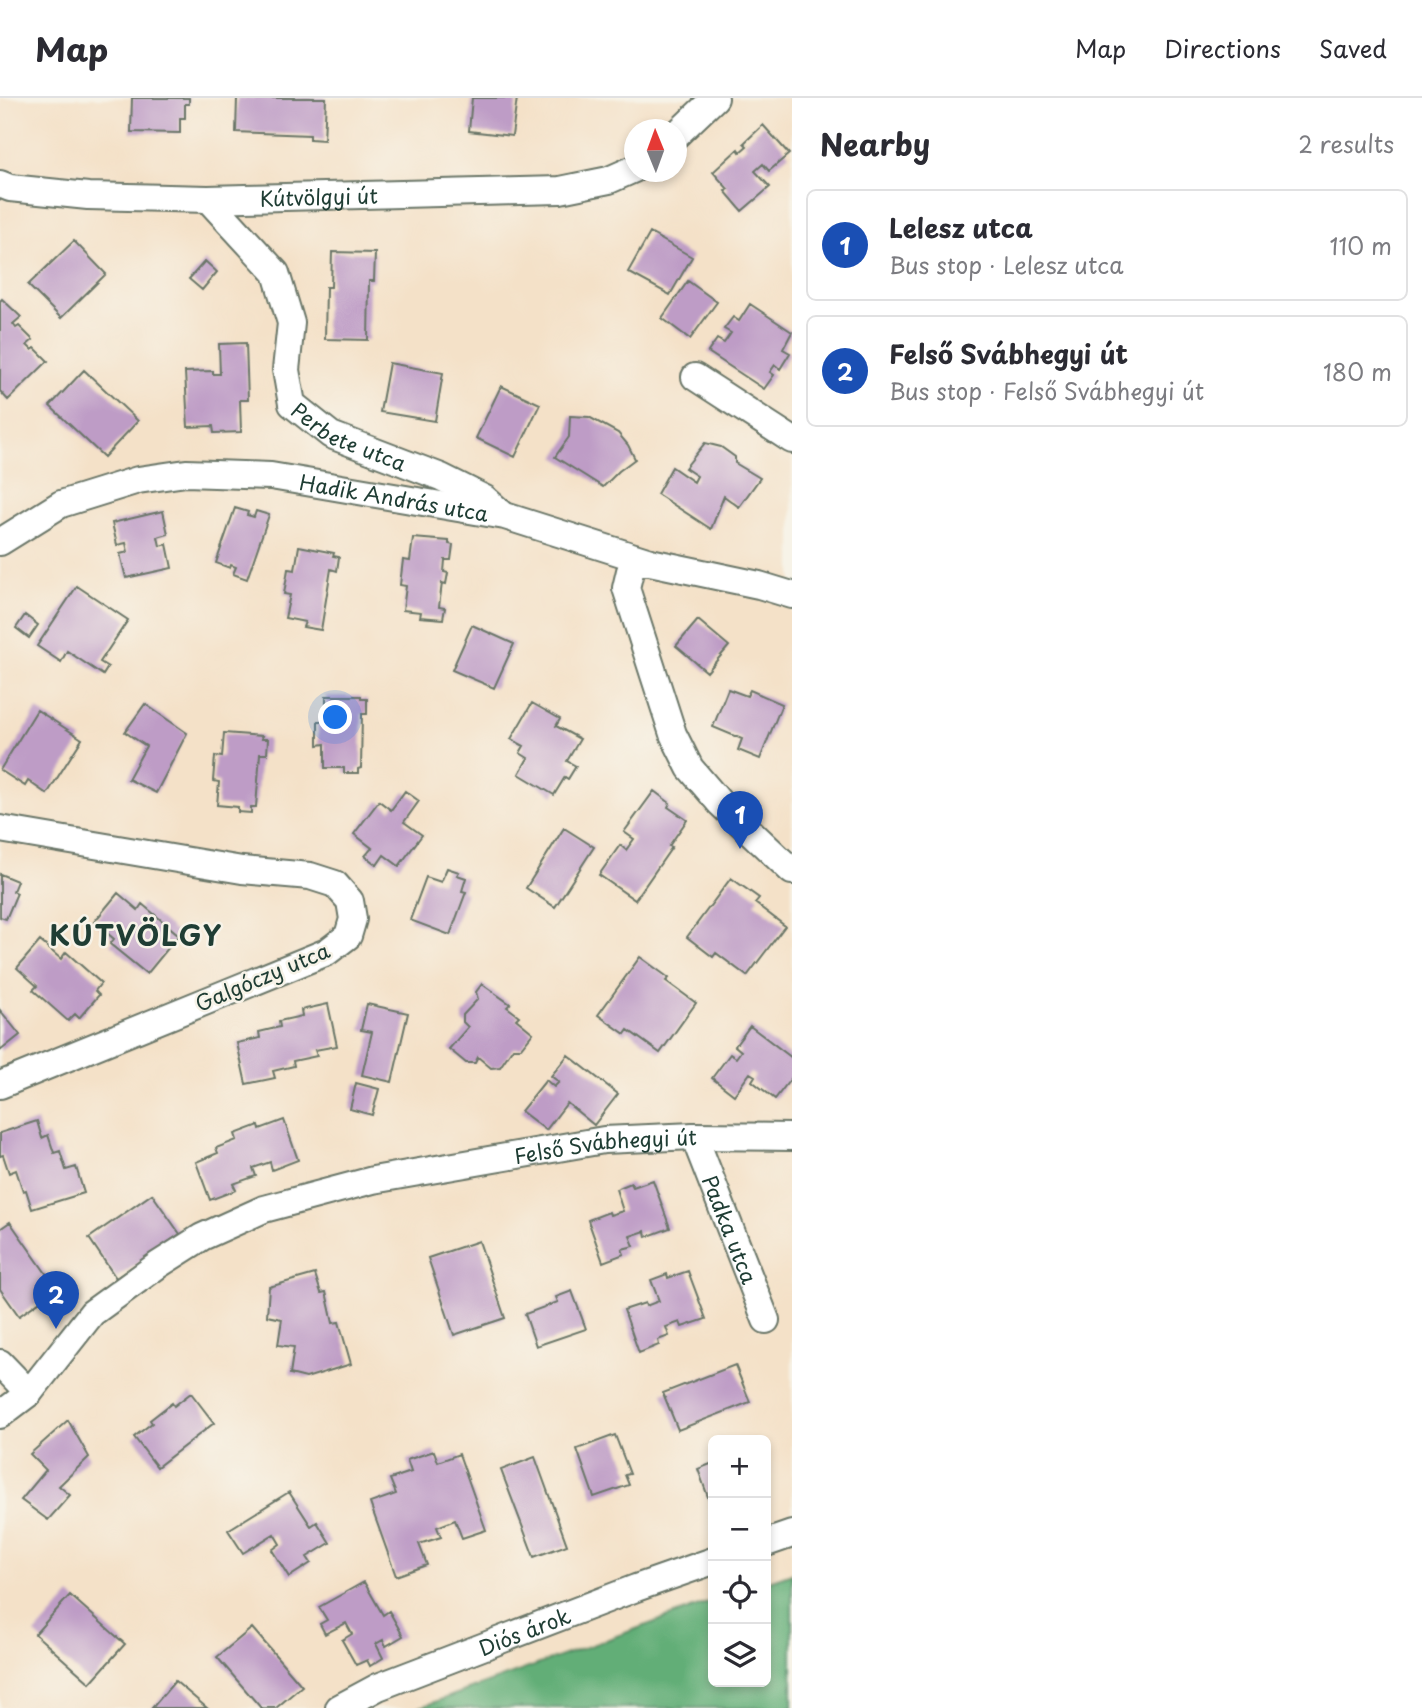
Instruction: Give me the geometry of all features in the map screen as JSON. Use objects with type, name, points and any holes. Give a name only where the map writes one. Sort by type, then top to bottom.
[{"type":"street","points":[[687,125],[715,98]]},
{"type":"street","name":"Kútvölgyi út","points":[[0,184],[9,188],[88,196],[208,199],[560,190],[609,180],[624,174]]},
{"type":"street","name":"Perbete utca","points":[[208,199],[275,273],[290,323],[286,370],[292,404],[331,435],[441,477],[485,499],[505,516]]},
{"type":"street","points":[[695,377],[792,440]]},
{"type":"street","name":"Hadik András utca","points":[[0,542],[61,504],[138,480],[186,473],[271,476],[505,516],[650,562],[759,585],[792,595]]},
{"type":"street","points":[[650,562],[637,562],[630,571],[626,588],[673,734],[690,768],[720,803],[792,871]]},
{"type":"street","name":"Galgóczy utca","points":[[0,828],[242,870],[310,876],[335,884],[349,901],[353,919],[348,936],[327,952],[0,1085]]},
{"type":"street","name":"Felső Svábhegyi út","points":[[29,1393],[92,1313],[202,1237],[264,1209],[373,1180],[604,1140],[694,1136],[792,1138]]},
{"type":"street","name":"Padka utca","points":[[694,1136],[766,1320]]},
{"type":"street","points":[[0,1363],[29,1393],[0,1415]]},
{"type":"street","points":[[771,1541],[792,1534]]},
{"type":"street","name":"Diós árok","points":[[339,1708],[378,1687],[708,1563]]},
{"type":"green space","points":[[792,1573],[792,1708],[418,1708],[708,1603],[708,1687],[771,1687],[771,1580]]},
{"type":"building","points":[[132,98],[189,98],[189,104],[185,104],[185,118],[180,118],[180,133],[131,132]]},
{"type":"building","points":[[237,98],[326,98],[324,140],[310,139],[310,135],[236,132]]},
{"type":"building","points":[[472,98],[517,98],[512,136],[469,131]]},
{"type":"building","points":[[763,125],[789,154],[769,171],[763,164],[755,171],[770,187],[742,211],[713,172],[738,149],[740,152],[747,146],[744,143]]},
{"type":"building","points":[[650,233],[692,257],[670,295],[628,272]]},
{"type":"building","points":[[74,241],[106,274],[61,318],[28,285]]},
{"type":"building","points":[[332,252],[375,253],[374,281],[369,281],[368,340],[325,339],[326,287],[331,287]]},
{"type":"building","points":[[205,261],[217,272],[202,290],[189,279]]},
{"type":"building","points":[[688,281],[717,302],[690,339],[662,318]]},
{"type":"building","points":[[2,299],[21,317],[13,324],[16,328],[19,326],[33,340],[27,345],[32,350],[35,348],[48,361],[8,400],[0,391]]},
{"type":"building","points":[[750,304],[792,332],[783,349],[790,353],[780,369],[775,365],[770,372],[774,375],[764,389],[708,352],[717,339],[724,343],[731,333],[724,329],[733,317],[739,321]]},
{"type":"building","points":[[246,343],[248,400],[240,400],[241,432],[214,433],[213,426],[188,427],[185,372],[213,371],[213,374],[220,374],[219,344]]},
{"type":"building","points":[[389,363],[443,373],[435,421],[380,412]]},
{"type":"building","points":[[84,370],[138,421],[104,457],[50,406]]},
{"type":"building","points":[[501,386],[540,404],[515,457],[476,438]]},
{"type":"building","points":[[570,416],[589,417],[618,433],[635,459],[603,487],[555,457],[569,437]]},
{"type":"building","points":[[705,443],[721,447],[735,457],[735,463],[760,478],[739,507],[724,496],[711,529],[657,494],[672,467],[694,482],[697,476],[685,468]]},
{"type":"building","points":[[235,508],[254,517],[256,511],[269,515],[247,579],[233,574],[236,567],[231,565],[230,568],[216,563]]},
{"type":"building","points":[[163,511],[168,534],[158,537],[160,546],[167,544],[172,568],[126,578],[120,554],[128,552],[126,543],[117,545],[112,523]]},
{"type":"building","points":[[413,538],[449,541],[449,544],[453,545],[451,560],[445,560],[444,572],[448,573],[446,584],[442,583],[439,607],[445,608],[443,619],[420,617],[421,612],[403,610],[406,586],[400,585],[403,560],[410,561]]},
{"type":"building","points":[[299,546],[334,553],[333,556],[339,557],[337,571],[331,569],[321,630],[303,627],[305,622],[285,618],[290,595],[284,594],[288,569],[295,570]]},
{"type":"building","points":[[77,586],[128,620],[100,662],[108,667],[103,675],[67,651],[61,662],[37,646]]},
{"type":"building","points":[[25,615],[38,625],[29,638],[16,628]]},
{"type":"building","points":[[698,620],[729,646],[707,672],[676,646]]},
{"type":"building","points":[[472,625],[514,644],[494,688],[452,670]]},
{"type":"building","points":[[728,689],[747,696],[750,690],[782,704],[760,759],[738,750],[742,739],[713,727]]},
{"type":"building","points":[[326,696],[361,696],[361,699],[367,699],[367,714],[362,714],[361,768],[358,773],[344,773],[344,768],[325,768],[325,744],[318,745],[318,721],[326,721]]},
{"type":"building","points":[[532,703],[560,719],[556,726],[580,739],[567,761],[576,766],[568,779],[565,777],[554,795],[519,774],[528,758],[520,753],[524,746],[511,739]]},
{"type":"building","points":[[145,704],[187,733],[156,793],[128,779],[146,746],[125,732]]},
{"type":"building","points":[[37,710],[82,739],[47,794],[28,781],[25,786],[0,770]]},
{"type":"building","points":[[224,733],[262,736],[261,739],[268,739],[267,754],[260,754],[256,807],[251,807],[251,813],[238,812],[238,807],[217,805],[219,782],[213,781],[215,756],[222,757]]},
{"type":"building","points":[[405,791],[419,801],[404,822],[422,835],[399,866],[384,855],[377,865],[365,856],[372,848],[354,834],[379,801],[391,810]]},
{"type":"building","points":[[654,791],[670,803],[668,807],[687,820],[669,846],[672,847],[635,900],[599,875],[620,845],[626,850],[634,839],[624,832]]},
{"type":"building","points":[[564,828],[594,847],[555,907],[526,888]]},
{"type":"building","points":[[447,868],[466,878],[462,891],[466,892],[450,935],[410,920],[426,877],[441,882]]},
{"type":"building","points":[[0,874],[17,881],[13,891],[17,893],[6,919],[0,917]]},
{"type":"building","points":[[731,878],[759,898],[755,903],[785,926],[747,976],[716,953],[713,957],[687,937]]},
{"type":"building","points":[[118,893],[138,910],[142,904],[179,935],[147,974],[110,944],[114,939],[94,922]]},
{"type":"building","points":[[40,941],[61,959],[66,952],[101,983],[95,991],[99,995],[79,1018],[75,1014],[68,1021],[33,990],[37,986],[17,968]]},
{"type":"building","points":[[640,957],[669,978],[666,981],[696,1003],[660,1053],[628,1030],[625,1034],[598,1015]]},
{"type":"building","points":[[482,984],[510,1004],[507,1007],[519,1016],[516,1019],[533,1033],[521,1048],[513,1048],[500,1067],[491,1068],[478,1057],[475,1063],[466,1063],[449,1049],[468,1027],[463,1022],[463,1015],[478,999],[476,992]]},
{"type":"building","points":[[328,1004],[337,1046],[315,1050],[317,1056],[293,1061],[294,1066],[273,1071],[275,1078],[246,1084],[237,1043],[260,1038],[259,1032],[280,1027],[279,1021],[302,1016],[301,1010]]},
{"type":"building","points":[[367,1004],[408,1013],[392,1082],[362,1075],[372,1032],[361,1030]]},
{"type":"building","points":[[0,1010],[20,1035],[0,1051]]},
{"type":"building","points":[[750,1026],[792,1058],[792,1077],[775,1099],[752,1081],[755,1076],[750,1073],[734,1095],[712,1078],[730,1054],[736,1058],[741,1051],[735,1046]]},
{"type":"building","points":[[568,1055],[618,1094],[594,1125],[567,1103],[546,1130],[521,1111],[546,1080],[554,1087],[559,1082],[551,1076]]},
{"type":"building","points":[[356,1083],[379,1089],[372,1115],[350,1109]]},
{"type":"building","points":[[284,1120],[298,1160],[272,1170],[270,1162],[253,1168],[256,1176],[233,1184],[236,1190],[210,1200],[196,1162],[218,1153],[216,1148],[237,1140],[235,1134]]},
{"type":"building","points":[[37,1121],[42,1138],[48,1135],[54,1153],[60,1151],[66,1170],[76,1167],[84,1193],[32,1209],[16,1170],[9,1173],[3,1155],[0,1156],[0,1133]]},
{"type":"building","points":[[653,1180],[670,1228],[646,1237],[645,1231],[630,1236],[634,1246],[622,1249],[624,1254],[603,1262],[588,1220],[609,1212],[610,1215],[623,1211],[616,1189],[631,1183],[633,1187]]},
{"type":"building","points":[[152,1194],[180,1234],[116,1278],[89,1238]]},
{"type":"building","points":[[10,1222],[57,1289],[19,1316],[0,1289],[0,1229]]},
{"type":"building","points":[[479,1241],[505,1318],[454,1335],[428,1258]]},
{"type":"building","points":[[688,1271],[706,1319],[682,1327],[680,1322],[666,1327],[669,1336],[658,1340],[659,1345],[639,1353],[624,1310],[659,1301],[651,1280]]},
{"type":"building","points":[[315,1274],[321,1293],[326,1292],[333,1323],[339,1322],[351,1364],[306,1378],[290,1374],[294,1347],[278,1345],[282,1319],[267,1316],[269,1287]]},
{"type":"building","points":[[572,1291],[586,1329],[536,1346],[525,1314],[558,1302],[556,1297]]},
{"type":"building","points":[[735,1365],[750,1402],[678,1430],[663,1393]]},
{"type":"building","points":[[191,1393],[214,1423],[157,1467],[134,1437],[172,1403],[174,1406]]},
{"type":"building","points":[[68,1420],[89,1457],[59,1486],[70,1495],[48,1520],[21,1500],[46,1470],[30,1454]]},
{"type":"building","points":[[615,1435],[630,1474],[625,1475],[629,1485],[594,1497],[577,1449]]},
{"type":"building","points":[[434,1451],[438,1462],[459,1454],[486,1530],[462,1538],[455,1520],[437,1527],[441,1537],[419,1544],[427,1565],[396,1576],[370,1503],[396,1494],[390,1479],[411,1472],[407,1460]]},
{"type":"building","points":[[535,1457],[567,1545],[534,1557],[501,1470]]},
{"type":"building","points":[[708,1465],[708,1497],[698,1469]]},
{"type":"building","points":[[289,1492],[311,1526],[317,1522],[330,1543],[307,1557],[311,1563],[289,1577],[272,1550],[280,1544],[274,1534],[243,1553],[228,1530]]},
{"type":"building","points":[[364,1582],[383,1615],[389,1611],[403,1636],[386,1646],[383,1640],[376,1644],[383,1658],[370,1666],[367,1660],[356,1665],[342,1640],[352,1634],[346,1623],[325,1634],[320,1624],[327,1620],[319,1607]]},
{"type":"building","points":[[70,1595],[125,1644],[90,1683],[35,1634]]},
{"type":"building","points":[[252,1628],[302,1686],[276,1708],[261,1708],[217,1657]]},
{"type":"building","points":[[175,1681],[207,1708],[152,1708]]},
{"type":"place","name":"Lelesz utca","points":[[740,849]]},
{"type":"place","name":"Felső Svábhegyi út","points":[[56,1329]]},
{"type":"district","name":"KÚTVÖLGY","points":[[136,934]]}]
